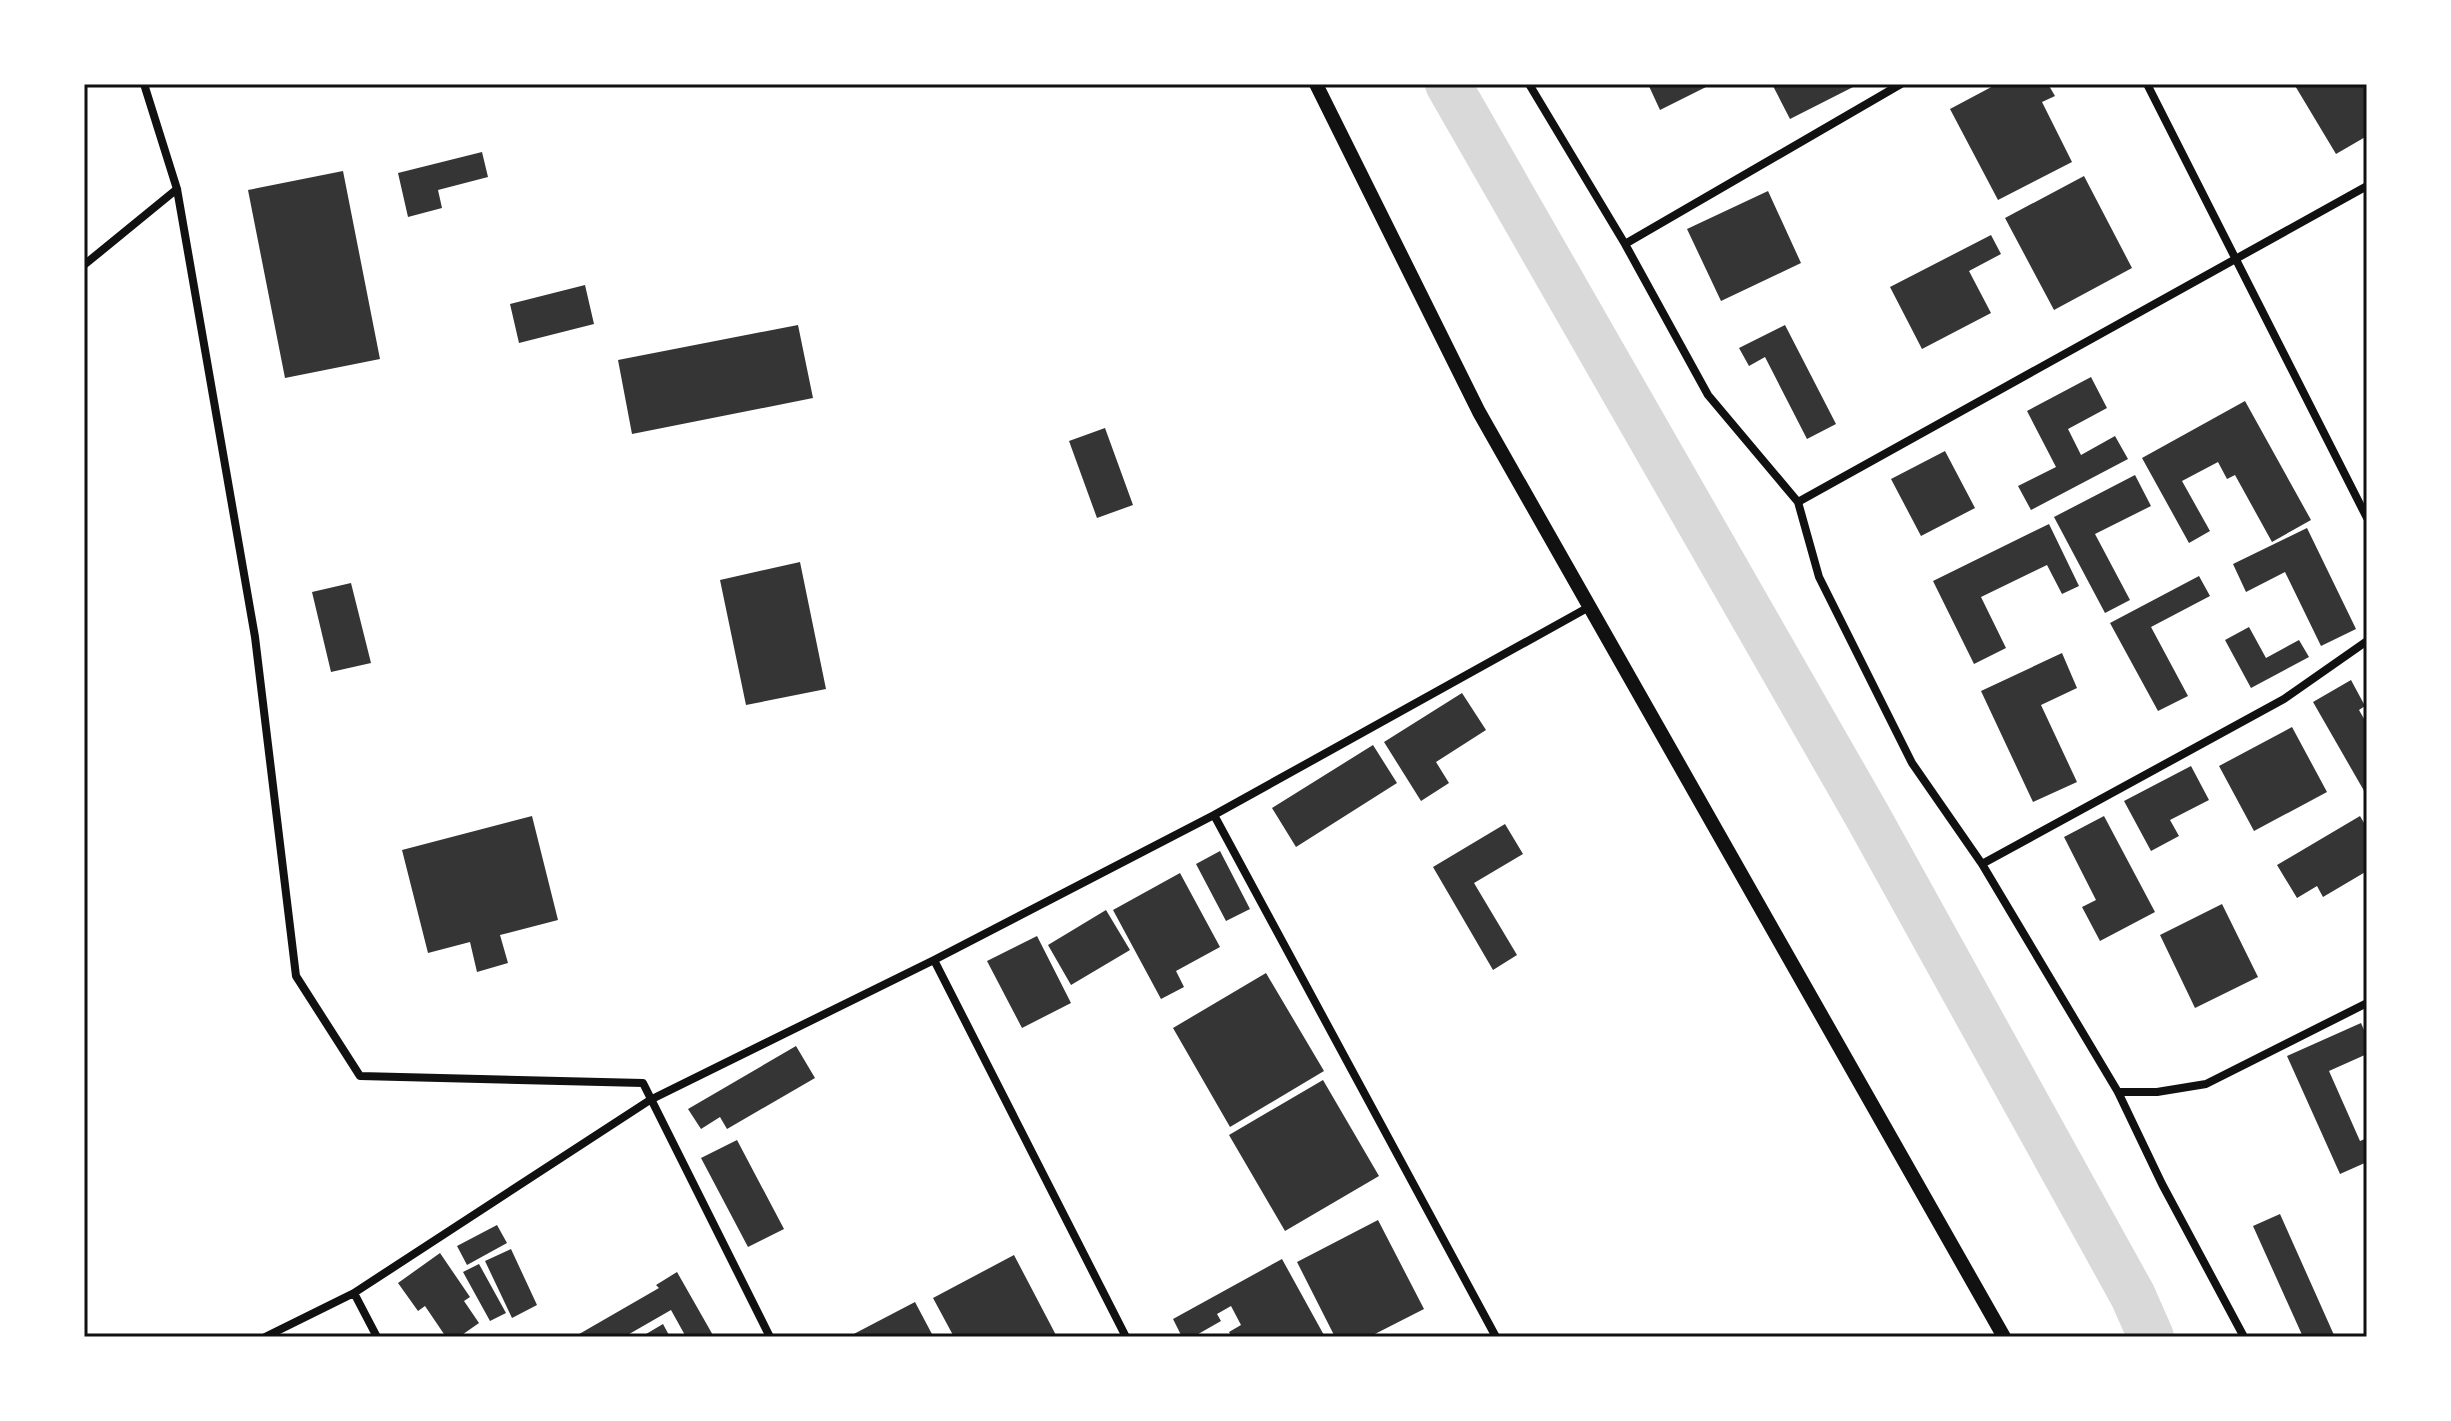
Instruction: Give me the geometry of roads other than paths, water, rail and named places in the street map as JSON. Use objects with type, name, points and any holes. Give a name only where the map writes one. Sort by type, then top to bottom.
[{"type":"street","points":[[144,84],[177,189],[255,637],[296,976],[360,1076],[643,1083],[770,1337]]},
{"type":"street","points":[[1316,84],[1479,412],[2004,1337]]},
{"type":"street","points":[[1529,84],[1625,244],[1708,395],[1798,502],[1819,577],[1912,763],[1982,864],[2118,1092],[2162,1184],[2244,1337]]},
{"type":"street","points":[[1625,244],[1901,84]]},
{"type":"street","points":[[2147,84],[2367,518]]},
{"type":"street","points":[[1798,502],[2367,186]]},
{"type":"street","points":[[84,265],[177,189]]},
{"type":"street","points":[[265,1337],[354,1293],[650,1100],[934,960],[1214,815],[1589,607]]},
{"type":"street","points":[[1982,864],[2284,699],[2367,641]]},
{"type":"street","points":[[1214,815],[1496,1337]]},
{"type":"street","points":[[934,960],[1126,1337]]},
{"type":"street","points":[[2118,1092],[2157,1092],[2206,1084],[2367,1003]]},
{"type":"street","points":[[354,1293],[377,1337]]},
{"type":"waterway","points":[[1448,84],[1868,817],[2133,1296],[2151,1337]]}]
